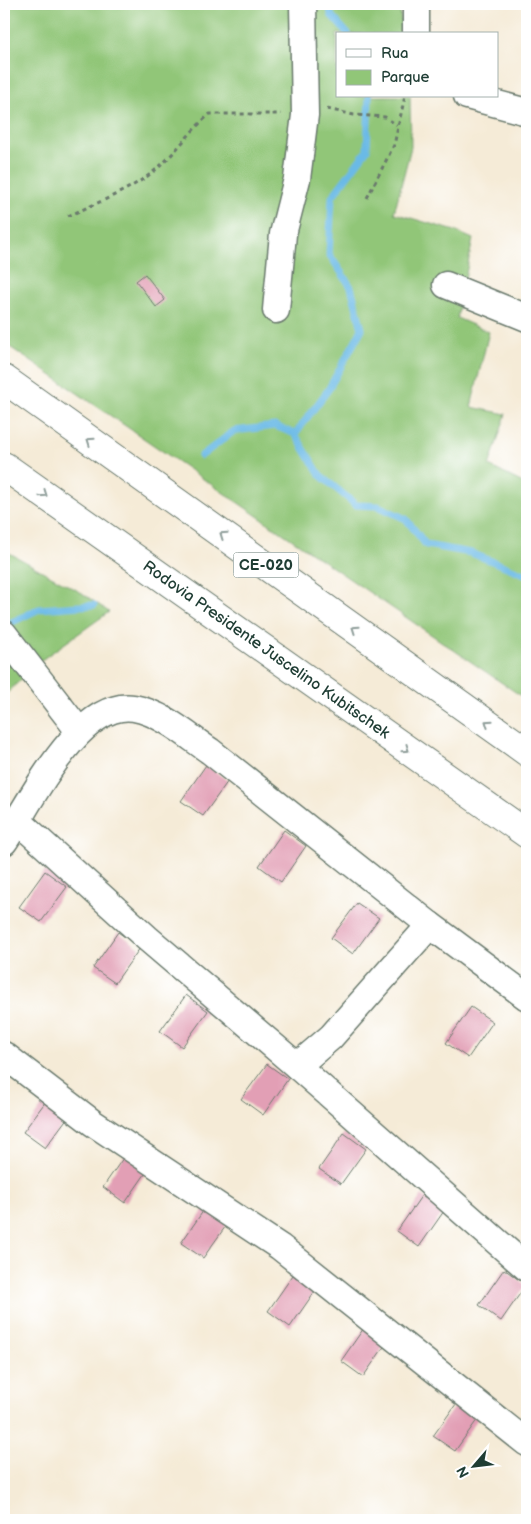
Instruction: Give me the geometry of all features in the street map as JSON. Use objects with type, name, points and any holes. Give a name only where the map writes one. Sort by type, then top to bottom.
[{"type":"highway","name":"CE-020","points":[[4,379],[527,752]]},
{"type":"highway","name":"Rodovia Presidente Juscelino Kubitschek","points":[[4,466],[527,834]]},
{"type":"street","points":[[276,310],[284,234],[297,179],[305,115],[303,4]]},
{"type":"street","points":[[416,4],[416,32]]},
{"type":"street","points":[[474,98],[527,112]]},
{"type":"street","points":[[446,285],[527,318]]},
{"type":"street","points":[[10,642],[79,731]]},
{"type":"street","points":[[527,997],[430,925],[210,751],[175,727],[134,708],[121,708],[92,720],[79,731],[48,772],[11,832],[67,868],[203,988],[297,1066],[527,1268]]},
{"type":"street","points":[[297,1066],[331,1037],[430,925]]},
{"type":"street","points":[[4,1054],[93,1123],[280,1247],[527,1444]]},
{"type":"path","points":[[367,198],[394,145],[404,98]]},
{"type":"path","points":[[68,216],[124,190],[159,167],[190,130],[210,114],[255,112],[305,115],[315,108],[340,110],[354,115],[385,117],[397,125]]},
{"type":"green space","points":[[4,4],[399,4],[403,32],[336,32],[336,98],[410,98],[411,147],[394,213],[455,231],[473,239],[457,318],[489,332],[471,407],[506,414],[489,466],[527,485],[527,700],[4,343]]},
{"type":"green space","points":[[4,550],[82,593],[109,612],[40,661],[4,696]]},
{"type":"building","points":[[145,274],[165,300],[156,307],[136,281]]},
{"type":"building","points":[[206,765],[228,781],[203,816],[181,801]]},
{"type":"building","points":[[284,830],[306,846],[281,882],[259,866]]},
{"type":"building","points":[[45,871],[67,887],[41,922],[19,907]]},
{"type":"building","points":[[357,903],[379,918],[353,954],[331,938]]},
{"type":"building","points":[[118,932],[140,948],[115,983],[93,968]]},
{"type":"building","points":[[186,995],[208,1011],[182,1047],[160,1031]]},
{"type":"building","points":[[471,1007],[493,1022],[468,1058],[446,1043]]},
{"type":"building","points":[[267,1064],[288,1079],[263,1115],[241,1099]]},
{"type":"building","points":[[49,1097],[71,1113],[45,1148],[23,1132]]},
{"type":"building","points":[[344,1133],[366,1149],[341,1184],[319,1169]]},
{"type":"building","points":[[128,1151],[150,1167],[125,1203],[103,1187]]},
{"type":"building","points":[[422,1195],[444,1211],[419,1247],[397,1231]]},
{"type":"building","points":[[206,1207],[228,1223],[203,1258],[181,1243]]},
{"type":"building","points":[[504,1269],[526,1285],[501,1321],[479,1305]]},
{"type":"building","points":[[293,1275],[315,1291],[290,1327],[268,1311]]},
{"type":"building","points":[[366,1325],[388,1341],[363,1377],[341,1361]]},
{"type":"building","points":[[459,1400],[480,1416],[455,1451],[433,1436]]},
{"type":"waterway","points":[[330,4],[331,15],[346,32]]},
{"type":"waterway","points":[[295,434],[328,390],[362,329],[351,287],[329,254],[332,197],[367,150],[369,98]]},
{"type":"waterway","points":[[201,456],[234,431],[275,426],[295,434],[320,475],[356,505],[378,506],[406,519],[426,545],[471,553],[527,575]]},
{"type":"waterway","points":[[4,626],[39,609],[94,605]]}]
